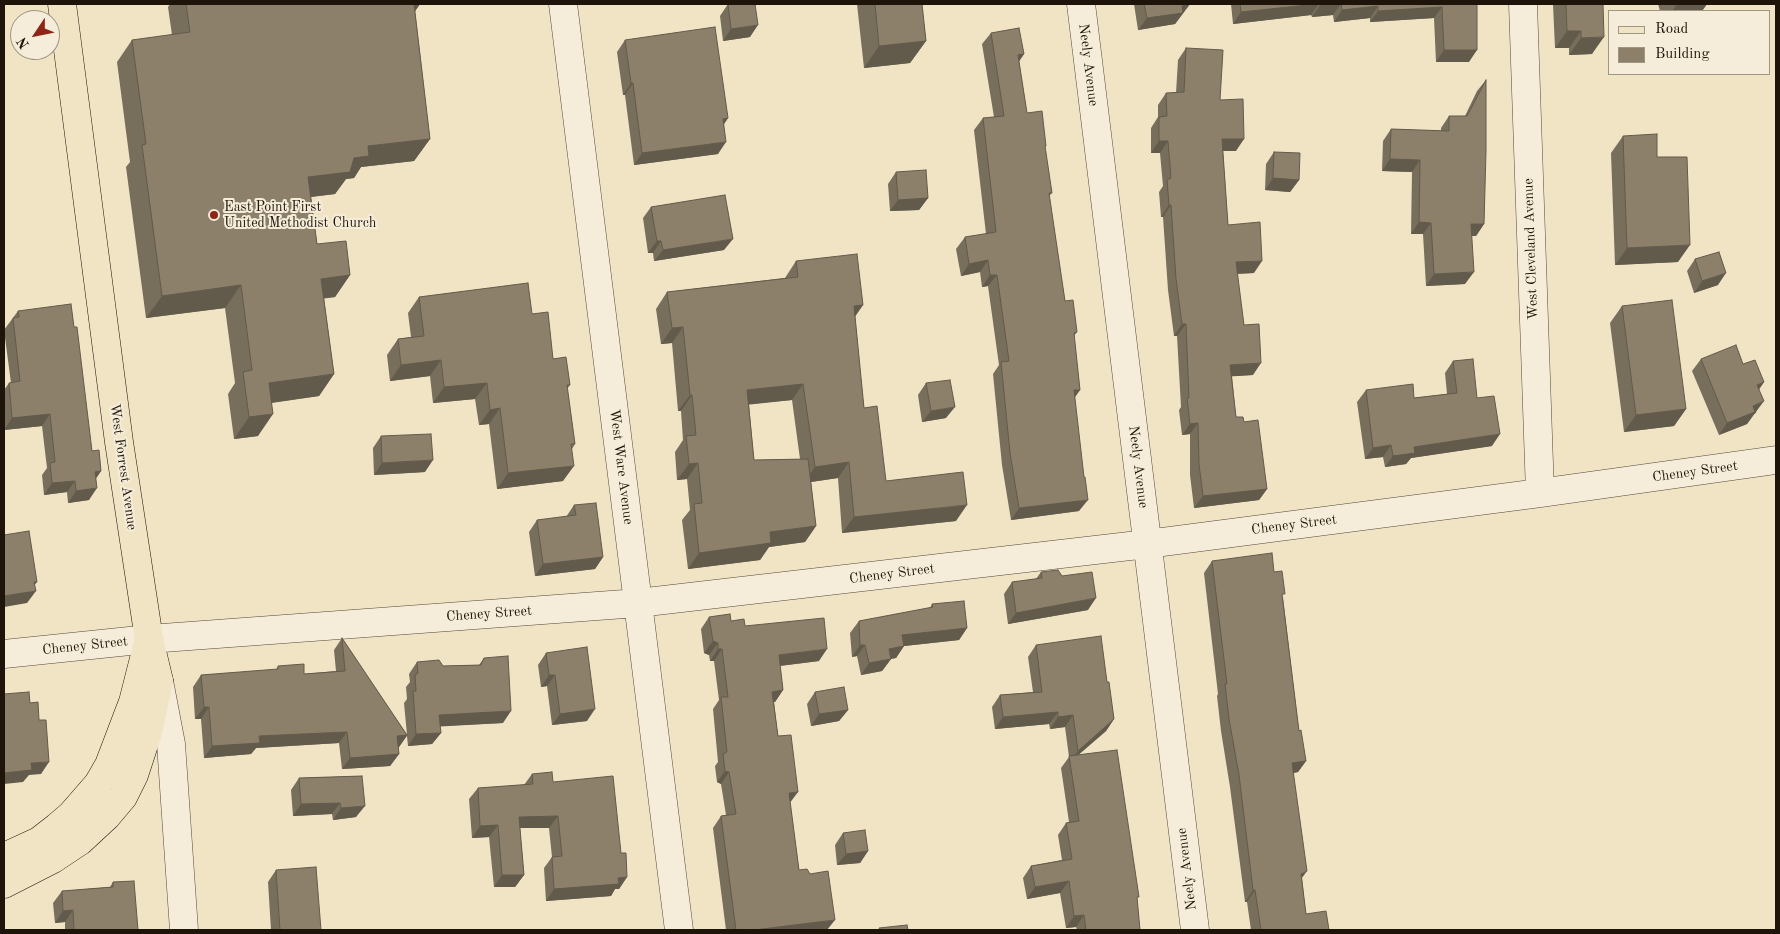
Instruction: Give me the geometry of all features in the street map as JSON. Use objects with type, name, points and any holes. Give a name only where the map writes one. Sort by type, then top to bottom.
[{"type":"main road","name":"West Forrest Avenue","points":[[62,4],[119,442],[149,640],[159,681]]},
{"type":"main road","points":[[4,858],[39,841],[71,816],[98,784],[109,765],[133,702],[149,640]]},
{"type":"main road","points":[[4,884],[53,859],[80,841],[106,816],[123,796],[134,775],[148,732],[159,681]]},
{"type":"street","name":"West Ware Avenue","points":[[563,4],[678,930]]},
{"type":"street","name":"Neely Avenue","points":[[1081,4],[1195,930]]},
{"type":"street","name":"West Cleveland Avenue","points":[[1523,4],[1540,494]]},
{"type":"street","name":"Cheney Street","points":[[4,654],[149,640],[638,603],[1147,544],[1540,494],[1776,460]]},
{"type":"street","name":"West Forrest Avenue","points":[[159,681],[171,744],[184,930]]},
{"type":"building","name":"East Point First United Methodist Church","points":[[186,4],[414,4],[430,139],[368,146],[369,156],[354,158],[350,172],[308,177],[317,244],[346,241],[350,275],[321,279],[334,374],[269,383],[273,414],[249,417],[243,372],[252,370],[241,285],[162,296],[142,145],[146,144],[132,40],[190,32]]},
{"type":"building","points":[[728,4],[755,4],[758,25],[731,29]]},
{"type":"building","points":[[875,4],[922,4],[926,41],[879,46]]},
{"type":"building","points":[[1144,4],[1190,4],[1182,6],[1183,13],[1147,18]]},
{"type":"building","points":[[1240,4],[1317,4],[1241,12]]},
{"type":"building","points":[[1341,4],[1477,4],[1477,50],[1444,50],[1442,7],[1378,11],[1378,6],[1342,10]]},
{"type":"building","points":[[1566,4],[1603,4],[1604,37],[1581,38],[1581,31],[1567,31]]},
{"type":"building","points":[[715,27],[728,118],[723,119],[726,142],[642,153],[633,83],[631,83],[625,40]]},
{"type":"building","points":[[1019,28],[1024,54],[1018,55],[1027,113],[1042,111],[1052,193],[1049,193],[1065,301],[1073,300],[1077,332],[1074,333],[1080,390],[1074,390],[1088,500],[1019,508],[1010,453],[1001,362],[1009,361],[997,275],[990,275],[988,260],[969,264],[965,237],[996,232],[983,118],[1004,116],[991,33]]},
{"type":"building","points":[[1186,48],[1223,50],[1220,100],[1243,99],[1244,139],[1222,139],[1228,225],[1260,222],[1262,261],[1236,262],[1244,325],[1259,324],[1261,363],[1230,365],[1236,417],[1243,417],[1244,422],[1258,420],[1267,489],[1203,496],[1199,464],[1198,423],[1190,424],[1187,398],[1189,398],[1186,324],[1182,324],[1176,279],[1171,205],[1169,205],[1167,180],[1171,178],[1168,141],[1159,141],[1159,117],[1167,116],[1166,93],[1184,92]]},
{"type":"building","points":[[1486,80],[1484,224],[1471,224],[1474,272],[1434,274],[1431,223],[1419,222],[1420,160],[1390,159],[1391,129],[1449,131],[1449,116],[1467,116]]},
{"type":"building","points":[[1657,134],[1657,157],[1687,157],[1690,245],[1627,248],[1623,136]]},
{"type":"building","points":[[1274,152],[1300,153],[1299,180],[1273,178]]},
{"type":"building","points":[[926,170],[928,198],[898,200],[896,172]]},
{"type":"building","points":[[725,195],[733,239],[663,250],[661,241],[657,241],[651,207]]},
{"type":"building","points":[[1719,252],[1726,273],[1702,281],[1695,259]]},
{"type":"building","points":[[857,254],[863,305],[854,306],[864,408],[877,406],[886,481],[963,472],[967,505],[854,517],[849,462],[815,467],[803,384],[747,390],[754,460],[808,459],[816,526],[770,532],[771,543],[699,553],[694,504],[702,503],[698,463],[689,464],[686,436],[696,435],[692,395],[690,395],[683,327],[672,328],[667,292],[798,277],[796,261]]},
{"type":"building","points":[[528,283],[532,314],[548,312],[553,359],[566,357],[570,385],[567,385],[575,444],[571,444],[574,466],[508,473],[500,408],[490,410],[487,383],[444,387],[441,360],[401,365],[398,339],[424,336],[419,297]]},
{"type":"building","points":[[1672,300],[1686,409],[1636,415],[1622,306]]},
{"type":"building","points":[[71,304],[74,327],[77,327],[92,451],[99,450],[101,471],[95,472],[97,488],[76,491],[75,481],[52,483],[50,463],[55,462],[50,414],[12,418],[9,383],[20,381],[13,318],[19,317],[18,311]]},
{"type":"building","points":[[1736,345],[1743,364],[1755,360],[1764,382],[1757,385],[1764,401],[1753,406],[1755,412],[1727,423],[1701,359]]},
{"type":"building","points":[[1473,359],[1477,398],[1494,396],[1500,434],[1414,447],[1415,453],[1393,456],[1391,445],[1373,448],[1366,390],[1413,384],[1414,398],[1457,393],[1453,361]]},
{"type":"building","points":[[950,380],[955,407],[931,411],[926,383]]},
{"type":"building","points":[[431,434],[433,460],[382,463],[381,436]]},
{"type":"building","points":[[596,503],[603,557],[543,564],[537,520],[576,515],[574,505]]},
{"type":"building","points":[[29,531],[37,582],[34,582],[36,591],[4,596],[4,535]]},
{"type":"building","points":[[1272,553],[1274,572],[1282,571],[1285,594],[1282,594],[1299,731],[1301,730],[1306,761],[1292,763],[1307,871],[1301,874],[1306,914],[1326,911],[1329,930],[1261,930],[1255,890],[1253,890],[1239,775],[1229,719],[1225,684],[1227,684],[1212,561]]},
{"type":"building","points":[[1058,570],[1062,576],[1092,572],[1096,598],[1016,613],[1012,582],[1042,578],[1041,572]]},
{"type":"building","points":[[964,601],[967,628],[902,635],[904,646],[889,649],[891,659],[869,663],[865,645],[860,645],[859,621],[933,607],[932,604]]},
{"type":"building","points":[[730,614],[731,621],[744,619],[745,626],[824,618],[827,649],[779,655],[783,690],[772,692],[778,736],[791,735],[798,792],[789,793],[799,870],[807,869],[810,874],[828,871],[835,920],[754,930],[736,930],[721,816],[736,814],[729,772],[725,771],[723,754],[727,752],[721,697],[728,697],[722,649],[718,649],[718,643],[713,641],[709,617]]},
{"type":"building","points":[[1101,636],[1114,719],[1078,751],[1073,715],[1058,717],[1058,712],[1003,717],[1000,695],[1042,692],[1036,645]]},
{"type":"building","points":[[342,638],[407,735],[397,736],[399,754],[350,758],[347,732],[259,736],[260,743],[212,746],[209,707],[204,707],[201,675],[278,669],[278,666],[304,664],[304,674],[345,671]]},
{"type":"building","points":[[587,647],[595,709],[560,714],[555,675],[549,675],[546,653]]},
{"type":"building","points":[[508,656],[511,711],[439,715],[441,733],[416,734],[413,691],[416,691],[415,675],[418,673],[417,662],[439,660],[443,666],[481,665],[484,658]]},
{"type":"building","points":[[844,687],[848,710],[819,714],[815,692]]},
{"type":"building","points":[[29,692],[30,703],[38,702],[39,720],[46,720],[49,762],[31,763],[32,770],[4,773],[4,694]]},
{"type":"building","points":[[1117,750],[1139,897],[1137,897],[1140,930],[1086,930],[1084,915],[1074,916],[1069,881],[1035,887],[1031,866],[1072,859],[1066,823],[1079,821],[1069,756]]},
{"type":"building","points":[[552,772],[553,782],[613,776],[621,853],[626,853],[627,877],[618,878],[619,884],[554,889],[552,857],[562,856],[558,816],[519,817],[524,875],[502,875],[498,825],[480,826],[478,788],[533,784],[532,774]]},
{"type":"building","points":[[362,776],[365,806],[341,808],[340,803],[301,804],[299,778]]},
{"type":"building","points":[[865,830],[868,851],[846,854],[843,833]]},
{"type":"building","points":[[316,867],[321,930],[280,930],[276,870]]},
{"type":"building","points":[[134,881],[138,930],[74,930],[73,910],[63,911],[62,891],[113,887],[113,882]]},
{"type":"building","points":[[907,925],[908,930],[880,930],[879,928]]},
{"type":"place","name":"East Point First United Methodist Church","points":[[214,215]]}]
